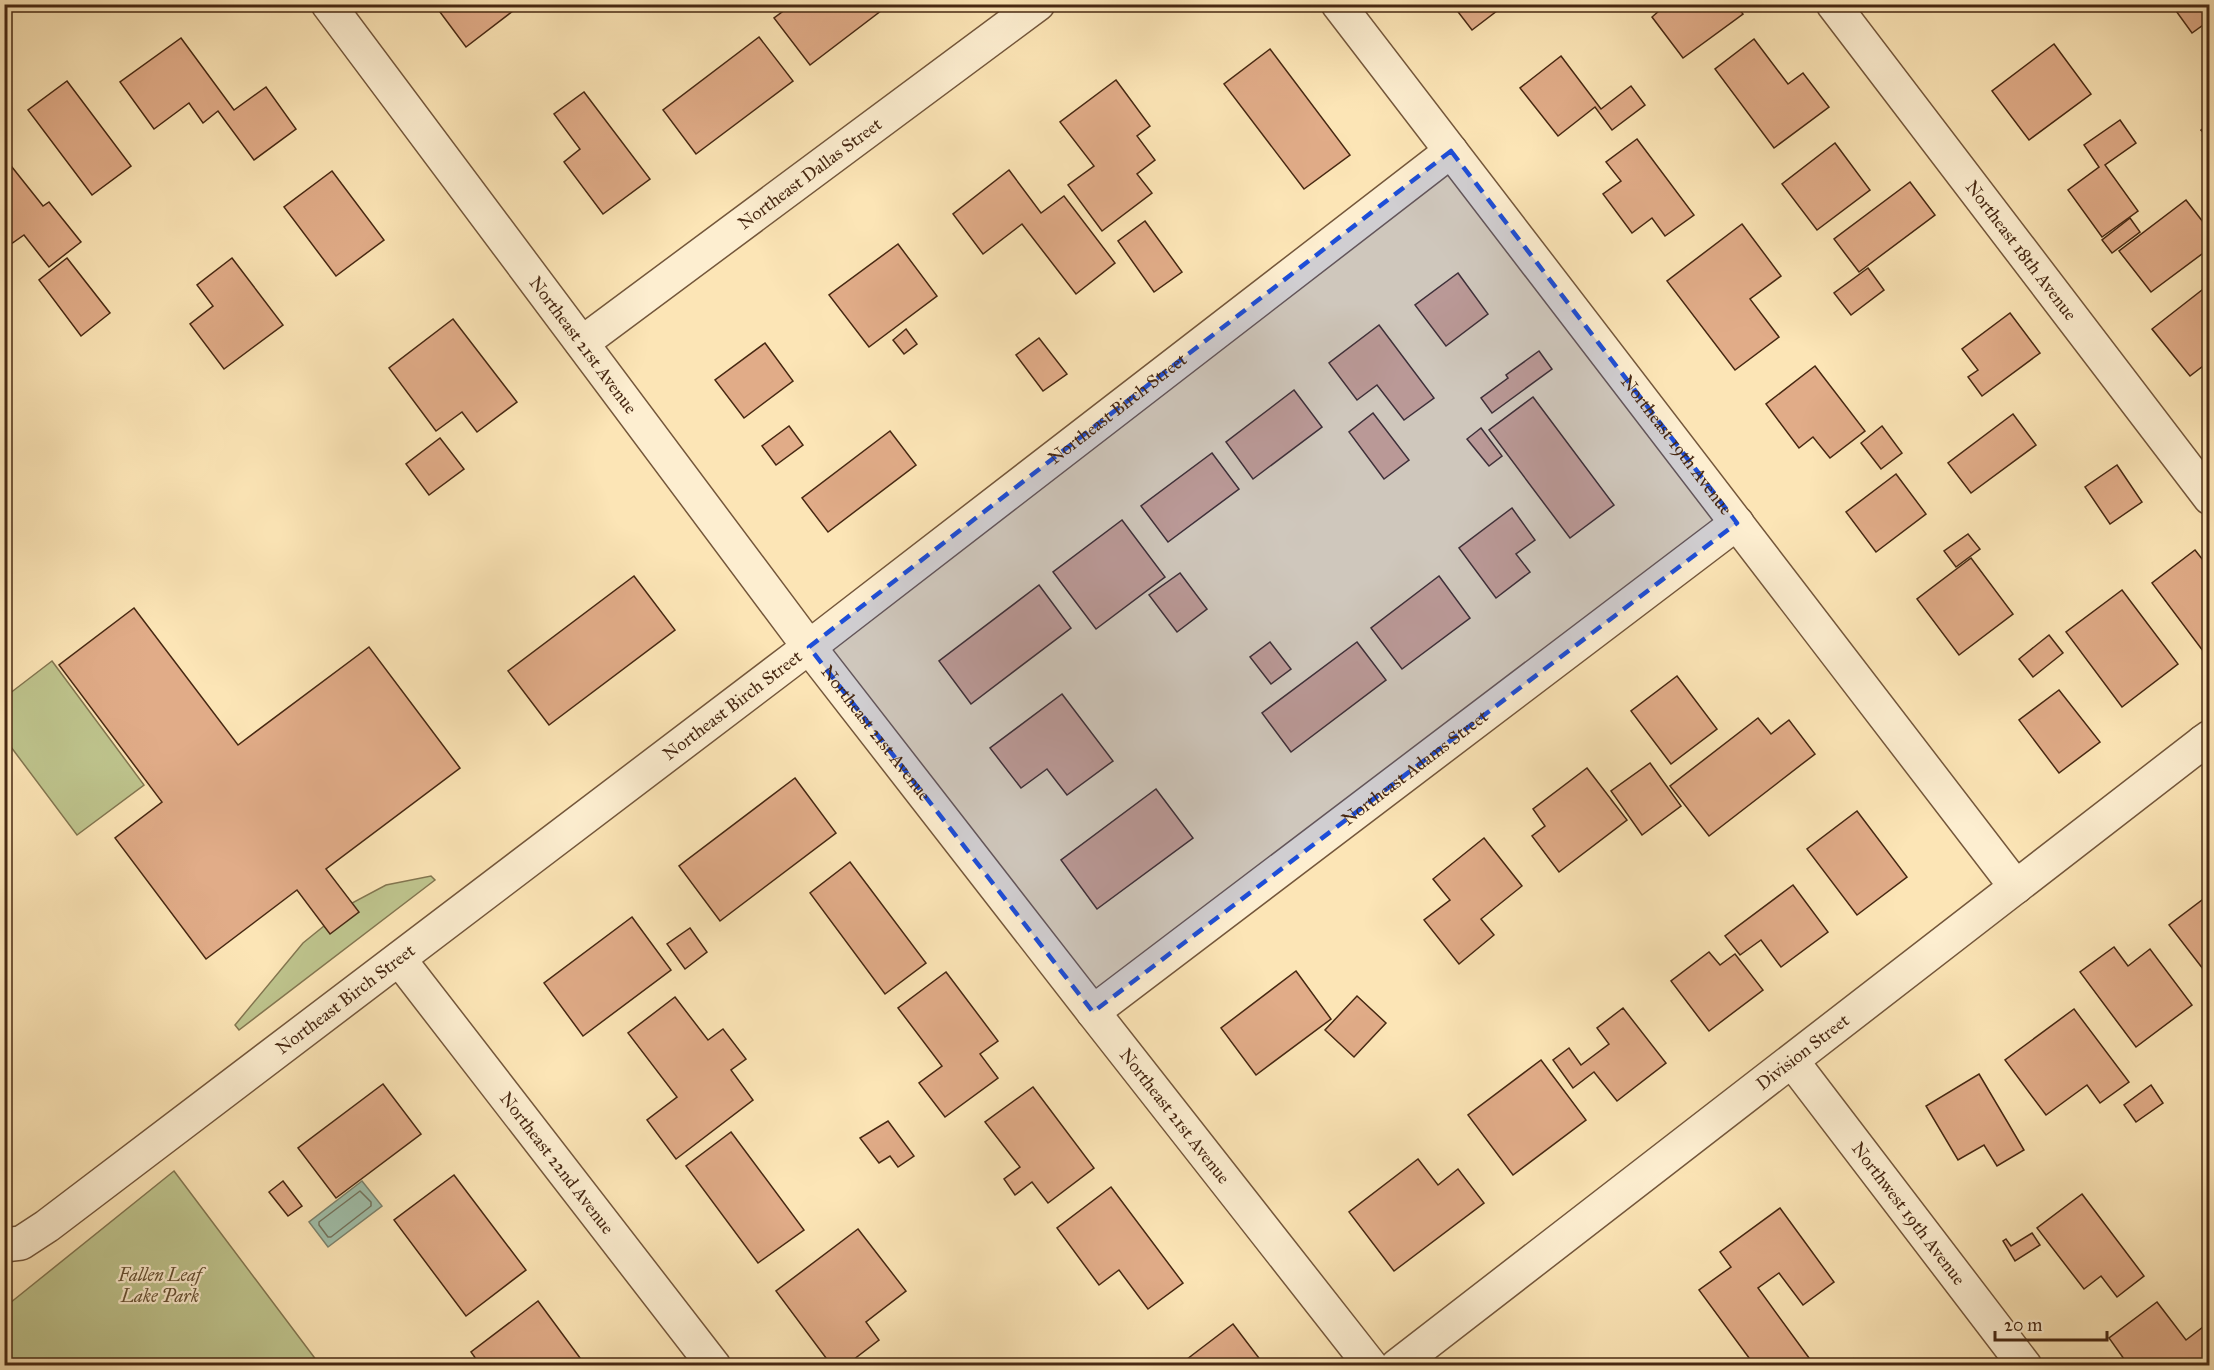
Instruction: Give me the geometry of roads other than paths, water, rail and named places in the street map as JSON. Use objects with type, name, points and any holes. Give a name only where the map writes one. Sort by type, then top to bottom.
[{"type":"street","name":"Northeast 21st Avenue","points":[[328,4],[809,647],[1371,1365]]},
{"type":"street","name":"Northeast Dallas Street","points":[[582,343],[1038,4]]},
{"type":"street","name":"Northeast 19th Avenue","points":[[1338,4],[2016,887]]},
{"type":"street","name":"Northeast 18th Avenue","points":[[1833,4],[2210,498]]},
{"type":"street","name":"Northeast Birch Street","points":[[4,1245],[21,1244],[47,1226],[809,647],[1451,151]]},
{"type":"street","name":"Northeast Adams Street","points":[[1093,1012],[1737,523]]},
{"type":"street","name":"Division Street","points":[[1397,1365],[2016,887],[2207,743]]},
{"type":"street","name":"Northeast 22nd Avenue","points":[[399,959],[714,1365]]},
{"type":"street","name":"Northwest 19th Avenue","points":[[1792,1061],[2025,1365]]},
{"type":"water","points":[[362,1181],[382,1206],[328,1247],[309,1222]]},
{"type":"park label","name":"Fallen Leaf Lake Park","points":[[160,1285]]}]
